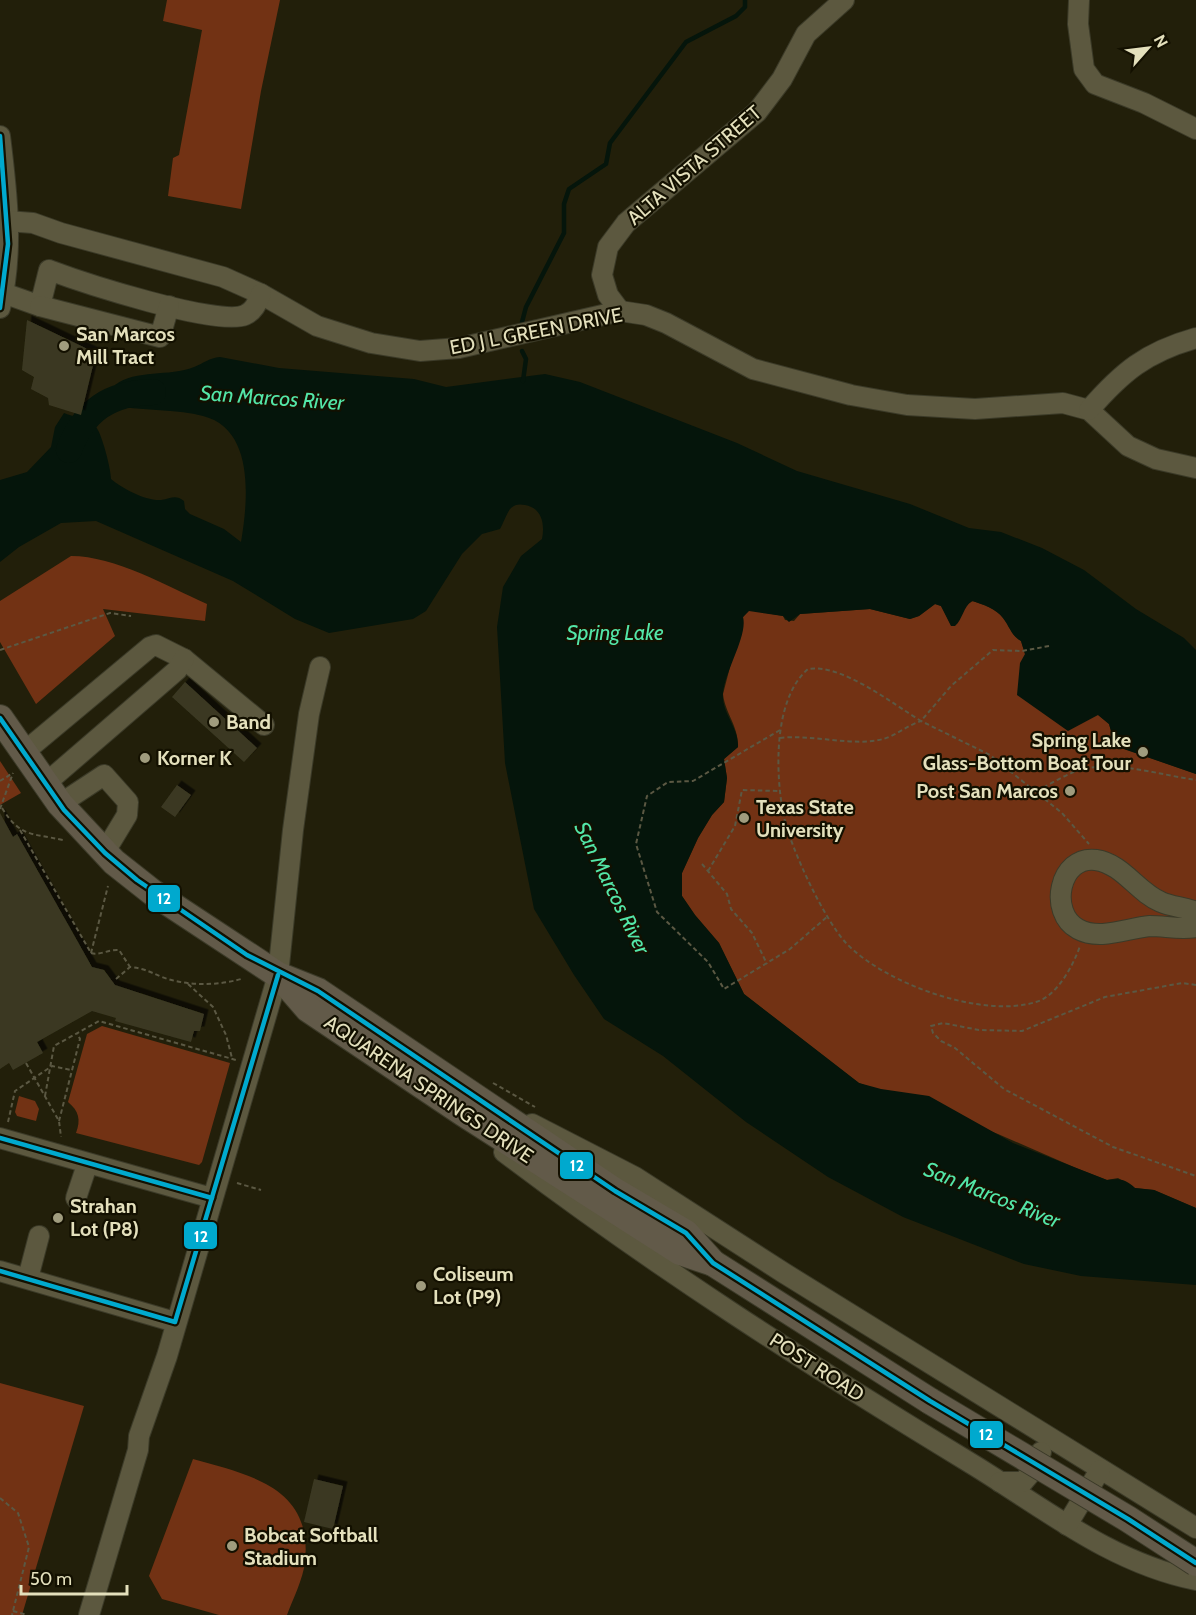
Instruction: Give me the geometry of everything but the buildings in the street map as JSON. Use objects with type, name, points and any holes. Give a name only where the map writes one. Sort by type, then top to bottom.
[{"type":"main road","name":"AQUARENA SPRINGS DRIVE","points":[[0,718],[52,794],[104,853],[152,892],[278,975],[318,991],[471,1105],[686,1233],[713,1263],[930,1401],[1128,1519],[1196,1563]]},
{"type":"street","name":"ALTA VISTA STREET","points":[[620,311],[608,295],[602,274],[608,247],[626,223],[757,112],[782,79],[806,34],[844,0]]},
{"type":"street","points":[[1079,0],[1078,24],[1084,69],[1095,84],[1144,103],[1196,129]]},
{"type":"street","points":[[0,136],[8,255],[1,300],[40,306],[160,337],[169,306]]},
{"type":"street","name":"ED J L GREEN DRIVE","points":[[7,221],[33,223],[61,233],[223,277],[261,294],[317,326],[371,343],[420,351],[459,348],[620,311],[646,315],[666,323],[753,369],[851,396],[906,405],[975,409],[1063,403],[1089,410],[1128,446],[1156,459],[1196,468]]},
{"type":"street","points":[[40,306],[49,270],[94,287],[169,306],[228,317],[244,316],[254,309],[261,294]]},
{"type":"street","points":[[1089,410],[1124,372],[1152,354],[1196,338]]},
{"type":"street","points":[[23,753],[150,647],[163,646],[184,659],[264,725]]},
{"type":"street","points":[[52,794],[177,670],[184,659]]},
{"type":"street","points":[[88,1615],[138,1450],[148,1439],[169,1368],[167,1356],[176,1322],[278,975],[293,830],[309,714],[320,667]]},
{"type":"street","points":[[52,794],[104,775],[128,802],[127,815],[104,853]]},
{"type":"street","points":[[1196,912],[1159,902],[1114,866],[1095,860],[1073,868],[1065,876],[1059,898],[1067,919],[1085,933],[1096,934],[1150,926],[1196,927]]},
{"type":"street","points":[[471,1105],[635,1176],[784,1273],[1196,1528]]},
{"type":"street","name":"POST ROAD","points":[[471,1105],[504,1152],[616,1236],[896,1418],[1067,1525],[1147,1567],[1196,1580]]},
{"type":"street","points":[[4,1130],[87,1165],[212,1198]]},
{"type":"street","points":[[76,1198],[87,1165]]},
{"type":"street","points":[[28,1278],[39,1236]]},
{"type":"street","points":[[0,1271],[176,1322]]},
{"type":"street","points":[[1000,1482],[1023,1482],[1029,1475],[1042,1449],[1038,1436],[1030,1427]]},
{"type":"street","points":[[1067,1525],[1100,1470]]},
{"type":"path","points":[[0,650],[110,613],[131,616]]},
{"type":"path","points":[[780,738],[813,736],[872,741],[890,737],[904,727],[921,721],[951,686],[993,650],[1023,651],[1049,646]]},
{"type":"path","points":[[1085,933],[1072,965],[1049,995],[1036,1002],[1000,1005],[958,1001],[903,981],[856,952],[841,936],[828,916],[784,818],[780,791],[780,738],[791,688],[802,674],[815,668],[826,669],[872,690],[921,721],[990,755],[1037,791],[1088,840],[1095,860]]},
{"type":"path","points":[[781,729],[693,781],[668,782],[647,796],[636,844],[657,912],[708,962],[724,989],[790,949],[828,916]]},
{"type":"path","points":[[1037,791],[1080,770],[1094,768],[1110,768],[1196,780]]},
{"type":"path","points":[[0,781],[14,773],[1,808],[14,826],[20,830],[63,840]]},
{"type":"path","points":[[708,871],[735,826],[742,790],[780,791]]},
{"type":"path","points":[[20,830],[91,952],[96,954],[110,949],[119,950],[130,967]]},
{"type":"path","points":[[702,864],[728,894],[732,909],[752,933],[767,964]]},
{"type":"path","points":[[91,952],[108,886]]},
{"type":"path","points":[[116,978],[130,967],[145,969],[162,977],[188,984],[218,983],[241,979]]},
{"type":"path","points":[[1196,985],[1182,983],[1106,998],[1022,1031],[979,1030],[943,1023],[931,1026],[933,1033],[941,1041],[955,1048],[993,1083],[1113,1147],[1196,1176]]},
{"type":"path","points":[[188,984],[213,1007],[226,1035],[232,1059]]},
{"type":"path","points":[[45,1096],[54,1046],[99,1020],[236,1060]]},
{"type":"path","points":[[58,1121],[80,1039],[77,1033]]},
{"type":"path","points":[[26,1063],[58,1121],[62,1137]]},
{"type":"path","points":[[4,1130],[15,1091],[52,1065],[71,1070]]},
{"type":"path","points":[[237,1183],[261,1190]]},
{"type":"path","points":[[0,1498],[18,1513],[29,1547],[12,1615]]},
{"type":"path","points":[[13,1611],[27,1615]]},
{"type":"shaded area","points":[[167,0],[280,0],[261,91],[241,209],[168,196],[173,158],[179,155],[202,30],[163,21]]},
{"type":"shaded area","points":[[71,556],[88,557],[123,566],[207,604],[205,621],[103,609],[115,636],[36,704],[0,642],[0,601]]},
{"type":"shaded area","points":[[973,601],[997,612],[1021,641],[1025,654],[1109,724],[1116,746],[1196,774],[1196,1208],[1154,1190],[1135,1188],[1118,1178],[1107,1180],[998,1134],[859,1083],[744,994],[719,943],[682,896],[682,873],[698,838],[712,815],[724,802],[727,778],[724,759],[738,747],[738,740],[723,694],[743,617],[749,610],[783,616],[785,620],[794,621],[800,614],[870,609],[910,619],[919,616],[935,604],[941,606],[951,625],[954,626],[966,605]]},
{"type":"shaded area","points":[[0,761],[21,793],[0,805]]},
{"type":"shaded area","points":[[102,1026],[230,1063],[202,1162],[199,1165],[76,1133],[78,1116],[68,1102],[87,1034]]},
{"type":"shaded area","points":[[19,1096],[35,1101],[39,1109],[36,1121],[17,1116],[15,1112]]},
{"type":"shaded area","points":[[0,1383],[84,1406],[22,1615],[0,1615]]},
{"type":"shaded area","name":"Bobcat Softball Stadium","points":[[193,1459],[236,1471],[273,1488],[288,1501],[299,1517],[305,1537],[305,1562],[287,1615],[219,1615],[162,1599],[149,1576]]},
{"type":"water","name":"Spring Lake","points":[[220,357],[279,368],[414,379],[446,387],[545,374],[580,382],[737,443],[797,471],[910,504],[969,528],[1001,532],[1042,548],[1084,570],[1136,609],[1184,638],[1196,650],[1196,774],[1115,746],[1109,724],[1098,715],[1068,731],[1017,695],[1020,663],[1025,654],[1021,641],[1000,615],[981,604],[972,601],[955,626],[951,626],[941,606],[935,604],[919,616],[910,619],[870,609],[800,614],[789,622],[783,616],[749,611],[743,617],[742,633],[723,693],[725,707],[738,740],[738,747],[724,759],[727,778],[724,802],[712,815],[698,838],[682,873],[682,896],[719,943],[744,994],[859,1083],[881,1089],[929,1096],[1013,1143],[1107,1180],[1122,1180],[1135,1188],[1154,1190],[1196,1208],[1196,1285],[1081,1276],[1024,1264],[903,1217],[828,1177],[746,1122],[663,1056],[604,1019],[534,909],[505,763],[497,627],[503,587],[521,556],[542,539],[541,517],[535,509],[521,504],[514,506],[508,512],[500,529],[482,534],[462,554],[426,611],[413,619],[329,633],[295,619],[233,581],[96,521],[61,523],[19,547],[0,562],[0,480],[27,472],[51,447],[55,427],[64,413],[85,420],[96,427],[106,452],[111,479],[116,483],[134,493],[155,500],[175,497],[181,499],[190,514],[224,529],[241,542],[246,488],[240,451],[232,435],[220,423],[203,416],[123,407],[115,385],[133,377],[184,370]]},
{"type":"waterway","points":[[522,322],[526,307],[564,233],[564,204],[569,189],[606,164],[610,143],[686,42],[736,16],[745,7],[745,0]]},
{"type":"waterway","points":[[522,351],[526,359],[523,381]]},
{"type":"waterway","name":"San Marcos River","points":[[69,450],[82,424],[100,406],[124,396],[153,392]]},
{"type":"transit line","name":"12","points":[[0,136],[8,244],[0,308]]},
{"type":"transit line","name":"12","points":[[0,718],[64,810],[105,853],[137,880],[247,955],[318,991],[615,1191],[686,1233],[713,1263],[930,1401],[1128,1519],[1196,1563]]},
{"type":"transit line","name":"12","points":[[0,1271],[175,1322],[278,975]]},
{"type":"transit line","name":"12","points":[[0,1138],[212,1198]]},
{"type":"place","name":"San Marcos Mill Tract","points":[[64,346]]},
{"type":"place","name":"Band","points":[[214,722]]},
{"type":"place","name":"Spring Lake Glass-Bottom Boat Tour","points":[[1143,752]]},
{"type":"place","name":"Korner K","points":[[145,758]]},
{"type":"place","name":"Post San Marcos","points":[[1070,791]]},
{"type":"place","name":"Texas State University","points":[[744,818]]},
{"type":"place","name":"Strahan Lot (P8)","points":[[58,1218]]},
{"type":"place","name":"Coliseum Lot (P9)","points":[[421,1286]]},
{"type":"place","name":"Bobcat Softball Stadium","points":[[232,1546]]}]
